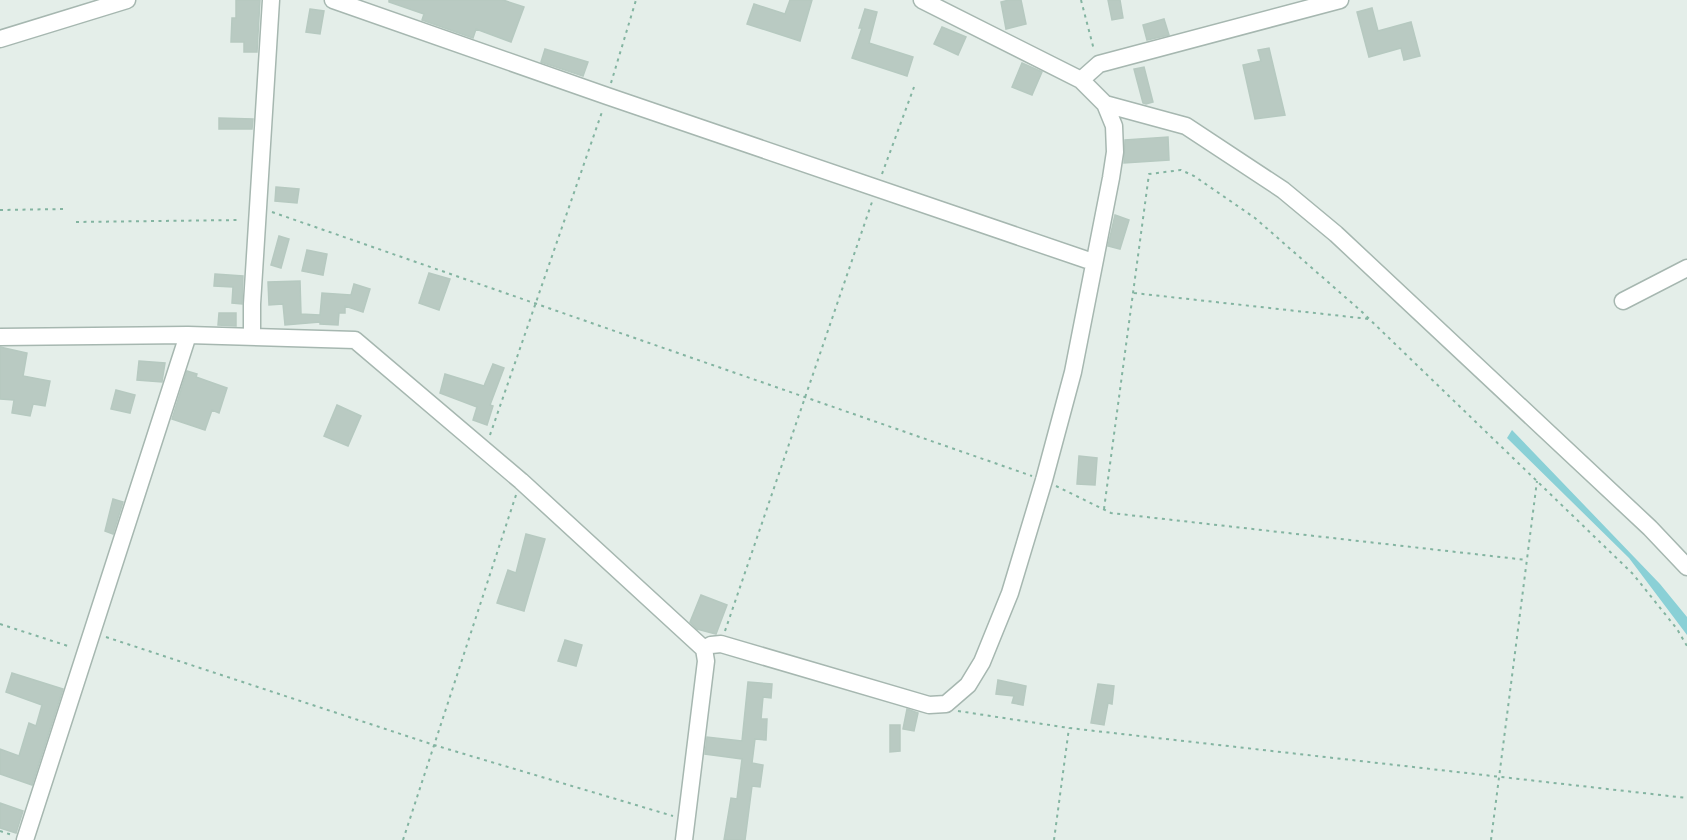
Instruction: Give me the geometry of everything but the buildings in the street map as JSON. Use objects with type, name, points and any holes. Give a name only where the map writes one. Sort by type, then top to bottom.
[{"type":"street","points":[[0,39],[127,0]]},
{"type":"street","points":[[252,337],[257,214],[271,0]]},
{"type":"street","points":[[333,0],[1093,262]]},
{"type":"street","points":[[704,649],[720,644],[930,705],[946,704],[968,685],[982,662],[1010,593],[1073,372],[1115,152],[1114,126],[1105,104],[1081,80],[922,0]]},
{"type":"street","points":[[1081,80],[1099,64],[1340,0]]},
{"type":"street","points":[[1105,104],[1186,126],[1283,190],[1336,234],[1389,283],[1650,528],[1687,567]]},
{"type":"street","points":[[1623,301],[1687,268]]},
{"type":"street","points":[[25,840],[188,335]]},
{"type":"street","points":[[0,336],[188,335],[355,340],[521,481],[704,649],[706,661],[684,840]]},
{"type":"path","points":[[481,448],[489,437],[536,304],[607,96],[636,0]]},
{"type":"path","points":[[1081,0],[1099,64]]},
{"type":"path","points":[[720,644],[914,87]]},
{"type":"path","points":[[1104,510],[1149,174],[1181,170],[1194,176],[1255,218],[1369,320],[1633,574],[1677,629],[1687,646]]},
{"type":"path","points":[[0,210],[64,209]]},
{"type":"path","points":[[76,222],[257,214],[536,304],[806,396],[1044,480],[1111,513],[1527,560]]},
{"type":"path","points":[[1133,293],[1369,320]]},
{"type":"path","points":[[403,840],[521,481]]},
{"type":"path","points":[[1491,840],[1537,481]]},
{"type":"path","points":[[0,624],[86,652]]},
{"type":"path","points":[[92,632],[434,745],[686,820]]},
{"type":"path","points":[[946,704],[949,709],[958,711],[1069,728],[1687,798]]},
{"type":"path","points":[[1054,840],[1069,728]]},
{"type":"water","points":[[1512,430],[1660,584],[1687,617],[1687,635],[1629,558],[1507,438]]}]
